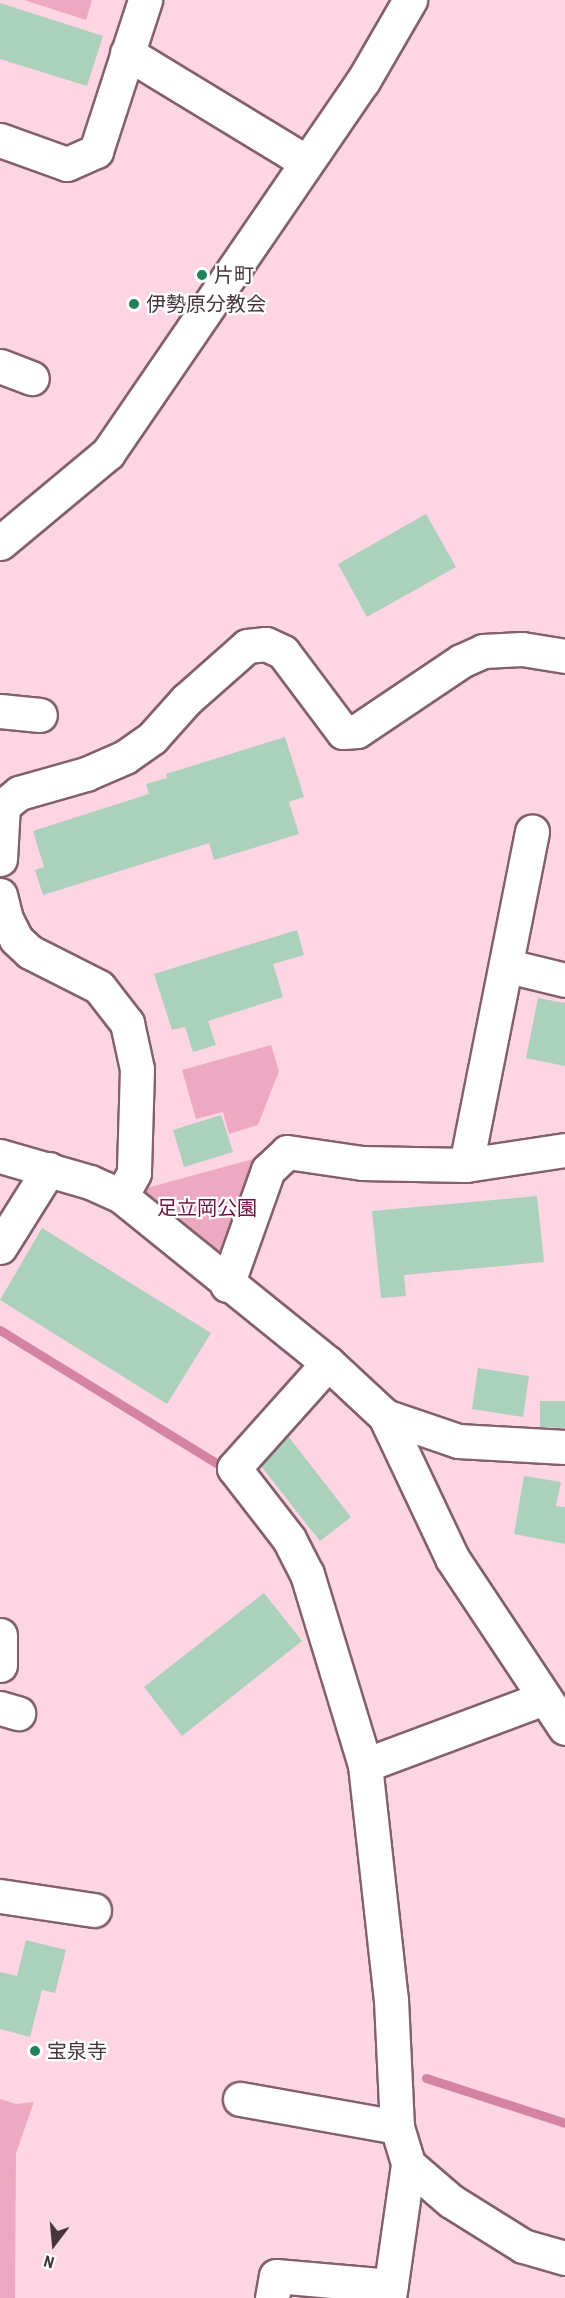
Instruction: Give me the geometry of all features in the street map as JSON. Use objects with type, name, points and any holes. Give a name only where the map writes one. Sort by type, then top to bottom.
[{"type":"street","points":[[0,140],[67,164],[96,151],[145,0]]},
{"type":"street","points":[[0,543],[108,453],[363,81],[410,0]]},
{"type":"street","points":[[127,53],[306,162]]},
{"type":"street","points":[[0,366],[32,378]]},
{"type":"street","points":[[0,859],[1,806],[20,793],[86,774],[124,757],[152,738],[186,700],[247,646],[266,644],[283,652],[343,732],[357,730],[461,661],[483,651],[522,649],[565,656]]},
{"type":"street","points":[[466,1166],[508,966],[532,831]]},
{"type":"street","points":[[0,895],[6,919],[16,939],[30,952],[99,987],[127,1023],[137,1069],[134,1173],[121,1196]]},
{"type":"street","points":[[508,966],[565,980]]},
{"type":"street","points":[[227,1285],[267,1170],[287,1152],[362,1163],[466,1166],[565,1150]]},
{"type":"street","points":[[0,1156],[49,1169],[121,1196],[227,1285],[328,1363],[385,1416],[452,1558],[565,1728]]},
{"type":"street","points":[[0,1247],[49,1169]]},
{"type":"street","points":[[272,2298],[276,2276],[390,2292],[408,2164],[397,2127],[391,2000],[365,1765],[307,1574],[289,1539],[234,1468],[328,1363]]},
{"type":"street","points":[[385,1416],[458,1441],[565,1447]]},
{"type":"street","points":[[0,1635],[0,1665]]},
{"type":"street","points":[[365,1765],[544,1698]]},
{"type":"street","points":[[0,1896],[94,1911]]},
{"type":"street","points":[[240,2099],[397,2127]]},
{"type":"street","points":[[408,2164],[487,2225],[523,2246],[565,2258]]},
{"type":"green space","points":[[24,0],[92,0],[86,20]]},
{"type":"green space","points":[[271,1045],[279,1071],[258,1125],[229,1134],[223,1112],[196,1119],[182,1070]]},
{"type":"green space","name":"足立岡公園","points":[[261,1157],[228,1251],[211,1257],[139,1195],[143,1189]]},
{"type":"green space","points":[[0,2099],[16,2104],[34,2102],[16,2153],[15,2298],[0,2298]]},
{"type":"building","points":[[0,3],[103,36],[87,86],[0,59]]},
{"type":"building","points":[[426,514],[456,567],[367,617],[338,564]]},
{"type":"building","points":[[285,737],[304,797],[289,802],[299,834],[214,860],[209,843],[43,895],[35,870],[44,867],[33,831],[149,794],[146,784],[167,778],[166,774]]},
{"type":"building","points":[[297,930],[304,955],[273,964],[283,997],[208,1021],[216,1045],[193,1052],[185,1027],[172,1030],[154,974]]},
{"type":"building","points":[[538,998],[565,1003],[565,1066],[526,1058]]},
{"type":"building","points":[[221,1115],[233,1152],[184,1167],[173,1130]]},
{"type":"building","points":[[537,1196],[544,1262],[404,1275],[406,1296],[381,1298],[372,1211]]},
{"type":"building","points":[[42,1228],[211,1333],[167,1404],[0,1300]]},
{"type":"building","points":[[478,1368],[529,1376],[523,1417],[472,1409]]},
{"type":"building","points":[[540,1401],[565,1401],[565,1428],[540,1427]]},
{"type":"building","points":[[288,1436],[351,1517],[320,1541],[261,1466]]},
{"type":"building","points":[[524,1476],[561,1482],[556,1506],[565,1507],[565,1544],[514,1534]]},
{"type":"building","points":[[264,1593],[302,1641],[182,1736],[144,1687]]},
{"type":"building","points":[[26,1940],[66,1950],[55,1993],[42,1990],[30,2037],[0,2029],[0,1972],[17,1976]]},
{"type":"waterway","points":[[0,1330],[216,1463]]},
{"type":"waterway","points":[[426,2078],[565,2123]]},
{"type":"place","name":"片町","points":[[202,275]]},
{"type":"place","name":"伊勢原分教会","points":[[134,304]]},
{"type":"place","name":"宝泉寺","points":[[35,2051]]}]
